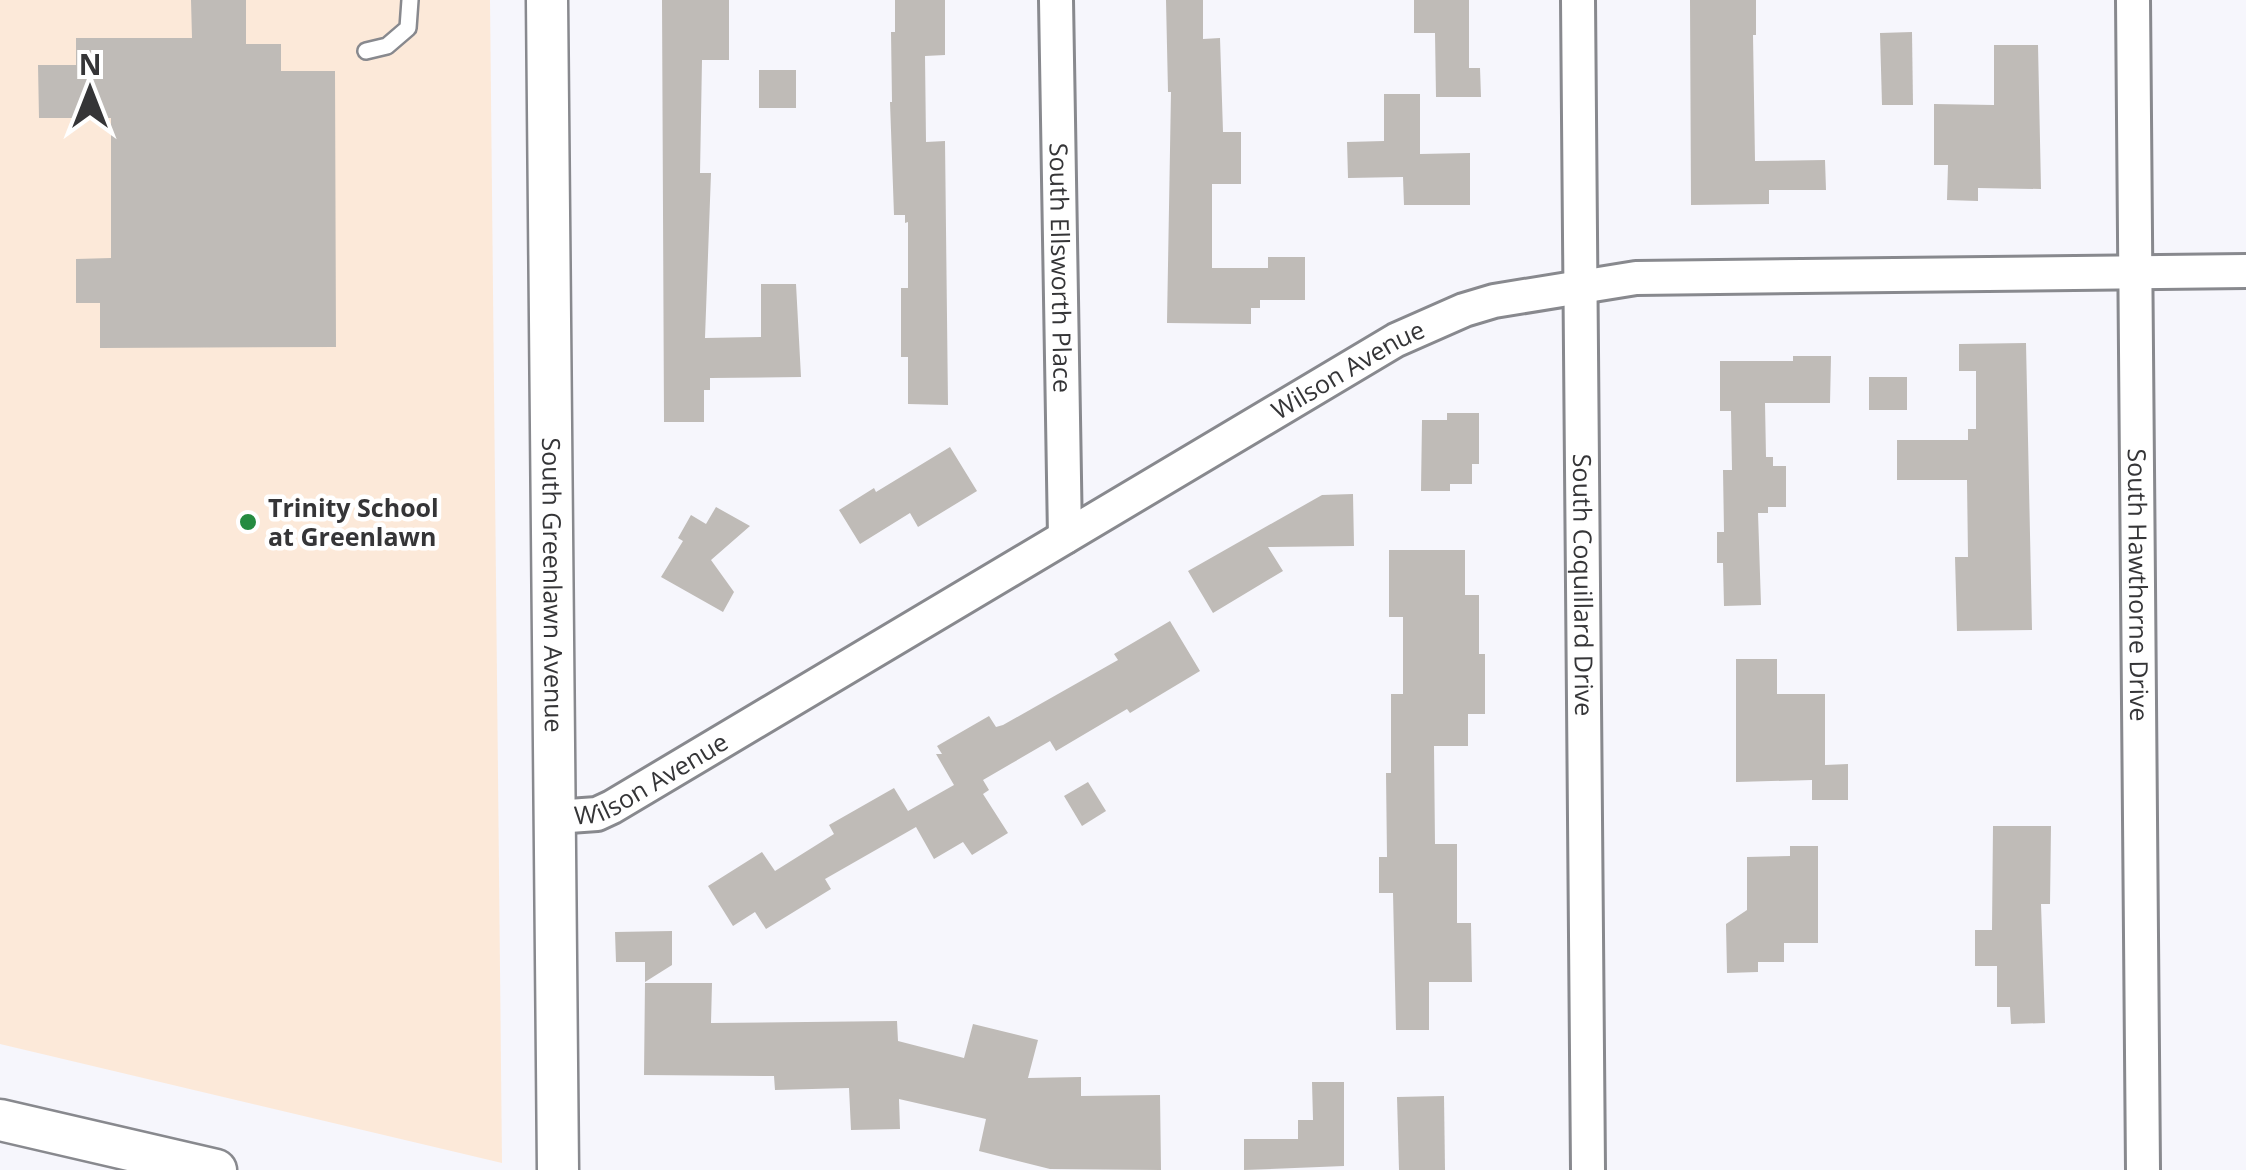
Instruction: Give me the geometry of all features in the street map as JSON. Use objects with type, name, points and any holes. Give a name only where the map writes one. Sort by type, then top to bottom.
[{"type":"street","name":"South Greenlawn Avenue","points":[[547,0],[558,1170]]},
{"type":"street","name":"South Ellsworth Place","points":[[1056,0],[1064,537]]},
{"type":"street","name":"South Coquillard Drive","points":[[1578,0],[1588,1170]]},
{"type":"street","name":"South Hawthorne Drive","points":[[2133,0],[2143,1170]]},
{"type":"street","name":"Wilson Avenue","points":[[554,817],[596,814],[612,808],[1396,340],[1464,310],[1580,285],[1636,278],[2246,271]]},
{"type":"street","points":[[0,1120],[216,1170]]},
{"type":"lane","points":[[366,51],[388,46],[408,28],[410,0]]},
{"type":"shaded area","name":"Trinity School at Greenlawn","points":[[0,0],[490,0],[502,1163],[0,1044]]},
{"type":"building","points":[[191,0],[246,0],[246,44],[281,44],[281,71],[335,71],[336,347],[100,348],[100,303],[76,303],[76,259],[111,258],[111,118],[39,118],[38,65],[76,65],[76,38],[192,38]]},
{"type":"building","points":[[662,0],[729,0],[729,60],[702,60],[700,173],[711,173],[705,338],[761,337],[761,284],[796,284],[801,377],[710,378],[710,390],[704,390],[704,422],[664,422]]},
{"type":"building","points":[[895,0],[945,0],[945,55],[925,56],[926,142],[945,141],[948,405],[908,404],[908,357],[901,357],[901,288],[908,288],[908,222],[905,223],[905,215],[894,215],[890,102]]},
{"type":"building","points":[[1166,0],[1203,0],[1203,39],[1220,38],[1223,132],[1241,132],[1241,184],[1212,184],[1212,268],[1268,268],[1268,257],[1305,257],[1305,300],[1260,300],[1260,308],[1251,308],[1251,324],[1167,323],[1171,92]]},
{"type":"building","points":[[1414,0],[1469,0],[1469,68],[1480,68],[1481,97],[1436,97],[1435,33],[1414,33]]},
{"type":"building","points":[[1690,0],[1756,0],[1755,161],[1825,160],[1826,190],[1769,190],[1769,204],[1691,205]]},
{"type":"building","points":[[1912,32],[1913,105],[1882,105],[1880,33]]},
{"type":"building","points":[[1994,45],[2038,45],[2041,189],[1978,188],[1978,201],[1947,200],[1948,165],[1934,165],[1934,104],[1994,105]]},
{"type":"building","points":[[759,70],[796,70],[796,108],[759,108]]},
{"type":"building","points":[[1384,94],[1420,94],[1420,154],[1470,153],[1470,205],[1404,205],[1403,177],[1348,178],[1347,142],[1384,141]]},
{"type":"building","points":[[2026,343],[2032,630],[1957,631],[1955,557],[1968,557],[1967,480],[1897,480],[1897,440],[1968,440],[1968,429],[1976,429],[1976,371],[1959,371],[1959,344]]},
{"type":"building","points":[[1793,356],[1831,356],[1830,403],[1765,403],[1766,457],[1773,457],[1773,466],[1786,466],[1786,507],[1768,507],[1768,513],[1758,513],[1761,605],[1724,606],[1723,563],[1717,563],[1717,532],[1724,532],[1723,470],[1732,470],[1731,411],[1720,411],[1720,361],[1793,361]]},
{"type":"building","points":[[1869,377],[1907,377],[1907,410],[1869,410]]},
{"type":"building","points":[[1447,413],[1479,413],[1479,464],[1472,464],[1472,484],[1450,484],[1450,491],[1421,491],[1422,420],[1447,420]]},
{"type":"building","points":[[950,447],[977,491],[918,527],[910,513],[860,544],[839,510]]},
{"type":"building","points":[[1353,494],[1354,546],[1268,547],[1283,571],[1213,613],[1188,571],[1322,495]]},
{"type":"building","points":[[716,507],[750,526],[711,560],[734,592],[723,612],[661,577],[683,541],[678,538],[691,515],[706,524]]},
{"type":"building","points":[[1389,550],[1465,550],[1465,595],[1479,595],[1479,654],[1485,654],[1485,714],[1468,714],[1468,746],[1434,746],[1435,844],[1457,844],[1457,923],[1471,923],[1472,982],[1429,982],[1429,1030],[1396,1030],[1393,893],[1379,893],[1379,857],[1387,857],[1386,773],[1391,773],[1391,694],[1403,694],[1403,617],[1389,617]]},
{"type":"building","points":[[1170,621],[1200,671],[1056,751],[1050,741],[983,780],[989,790],[983,794],[1008,833],[972,855],[963,842],[934,859],[916,827],[825,879],[831,889],[766,929],[755,912],[733,926],[708,886],[762,852],[775,871],[834,834],[829,825],[894,788],[908,811],[954,785],[936,754],[942,754],[937,746],[989,716],[996,727],[1003,725],[1118,660],[1114,654]]},
{"type":"building","points":[[1736,659],[1777,659],[1777,694],[1825,694],[1825,765],[1848,764],[1848,800],[1812,800],[1812,780],[1736,782]]},
{"type":"building","points":[[1088,782],[1106,811],[1082,826],[1064,796]]},
{"type":"building","points":[[1993,826],[2051,826],[2050,904],[2041,904],[2045,1023],[2011,1024],[2010,1007],[1997,1007],[1997,966],[1975,966],[1975,930],[1992,930]]},
{"type":"building","points":[[1790,846],[1818,846],[1818,943],[1784,943],[1784,962],[1758,962],[1758,972],[1727,973],[1726,924],[1747,910],[1747,857],[1790,856]]},
{"type":"building","points":[[672,931],[672,965],[645,982],[645,962],[616,962],[615,932]]},
{"type":"building","points":[[645,983],[712,983],[711,1023],[897,1021],[898,1041],[964,1058],[973,1024],[1038,1040],[1028,1078],[1081,1077],[1081,1096],[1160,1095],[1161,1170],[1050,1169],[979,1151],[986,1119],[899,1099],[900,1129],[851,1130],[849,1088],[775,1090],[774,1076],[644,1075]]},
{"type":"building","points":[[1312,1082],[1344,1082],[1344,1166],[1244,1170],[1244,1139],[1298,1139],[1298,1120],[1313,1120]]},
{"type":"building","points":[[1444,1096],[1445,1170],[1399,1170],[1397,1097]]},
{"type":"place","name":"Trinity School at Greenlawn","points":[[248,522]]}]
